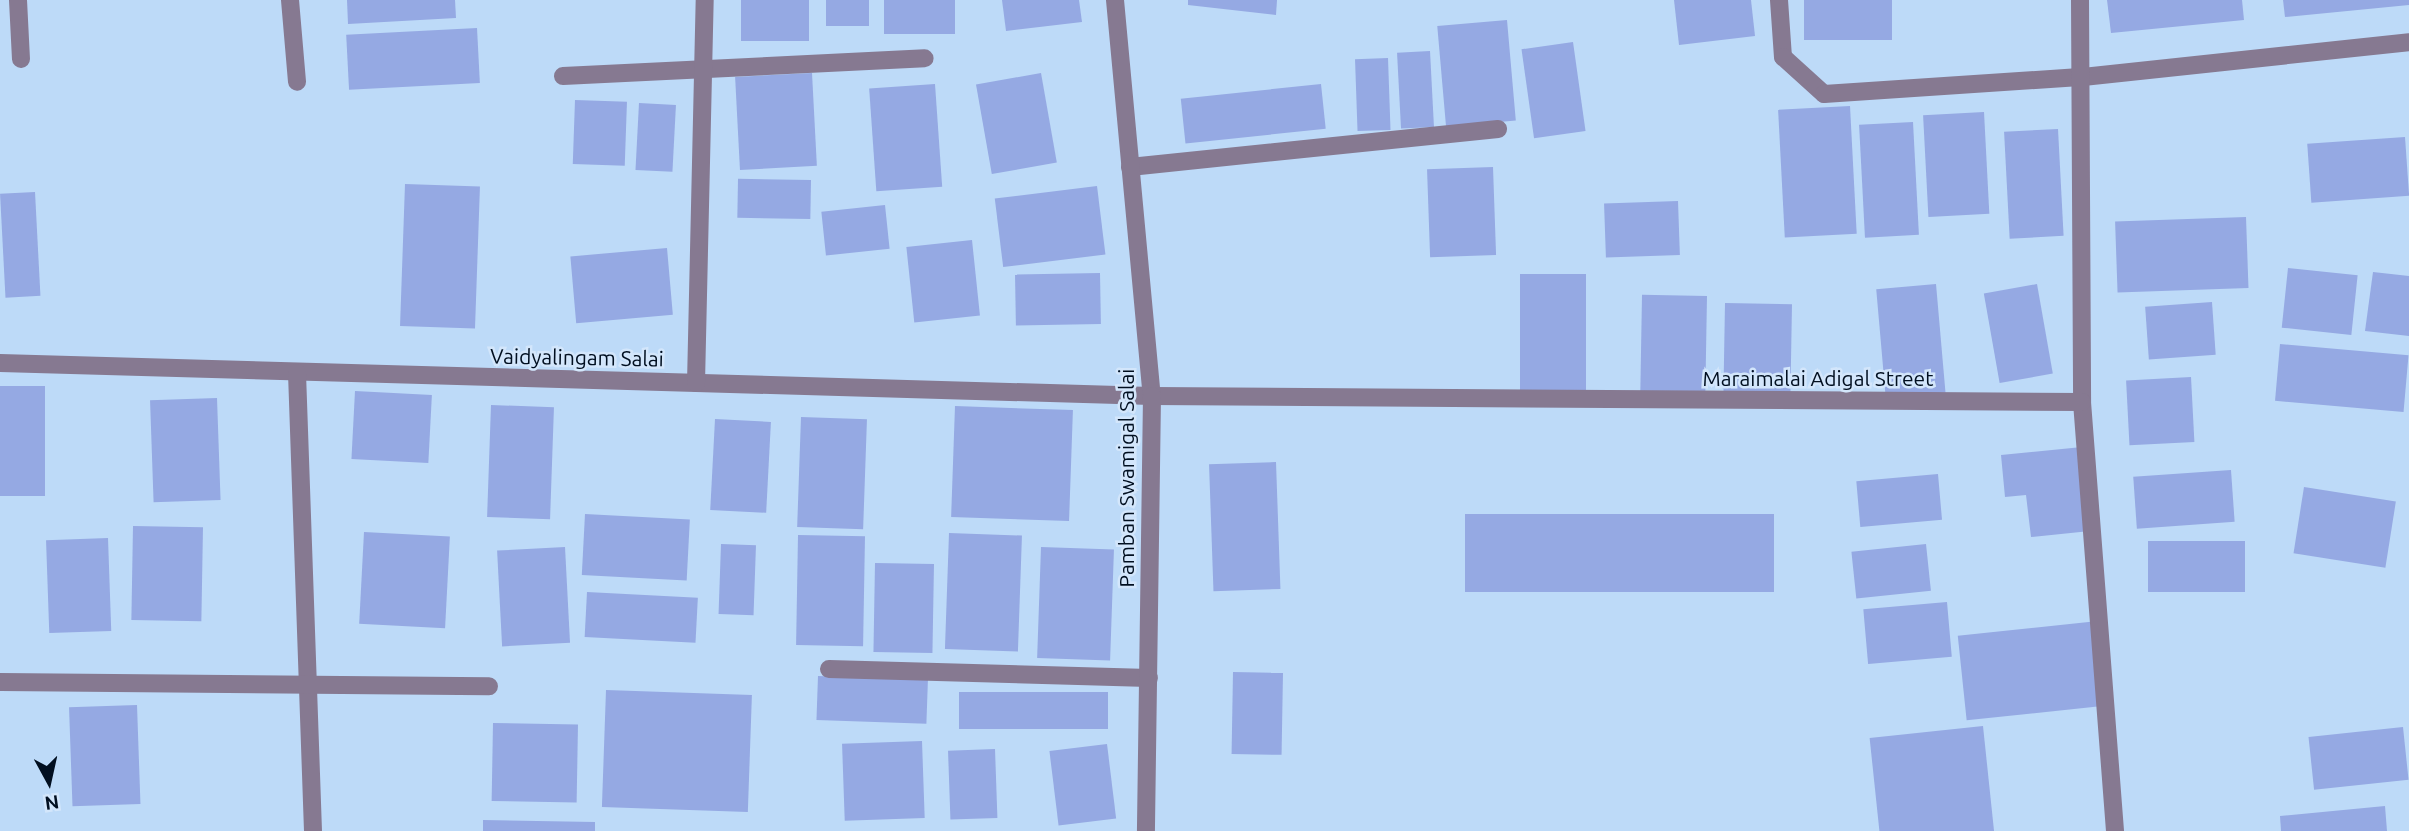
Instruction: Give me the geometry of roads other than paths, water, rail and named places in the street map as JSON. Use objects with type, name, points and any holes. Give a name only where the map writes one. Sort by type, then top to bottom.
[{"type":"street","points":[[18,0],[21,60]]},
{"type":"street","points":[[290,0],[297,82]]},
{"type":"street","points":[[696,383],[705,0]]},
{"type":"street","name":"Pamban Swamigal Salai","points":[[1115,0],[1152,396],[1146,831]]},
{"type":"street","points":[[1779,0],[1783,57],[1824,94],[2083,77],[2409,42]]},
{"type":"street","points":[[2080,0],[2083,77],[2082,402],[2115,831]]},
{"type":"street","points":[[563,76],[704,72],[925,58]]},
{"type":"street","points":[[1130,167],[1498,129]]},
{"type":"street","name":"Vaidyalingam Salai","points":[[0,363],[1152,396]]},
{"type":"street","points":[[297,373],[313,831]]},
{"type":"street","name":"Maraimalai Adigal Street","points":[[1152,396],[2082,402]]},
{"type":"street","points":[[829,669],[1149,678]]},
{"type":"street","points":[[0,682],[489,686]]}]
